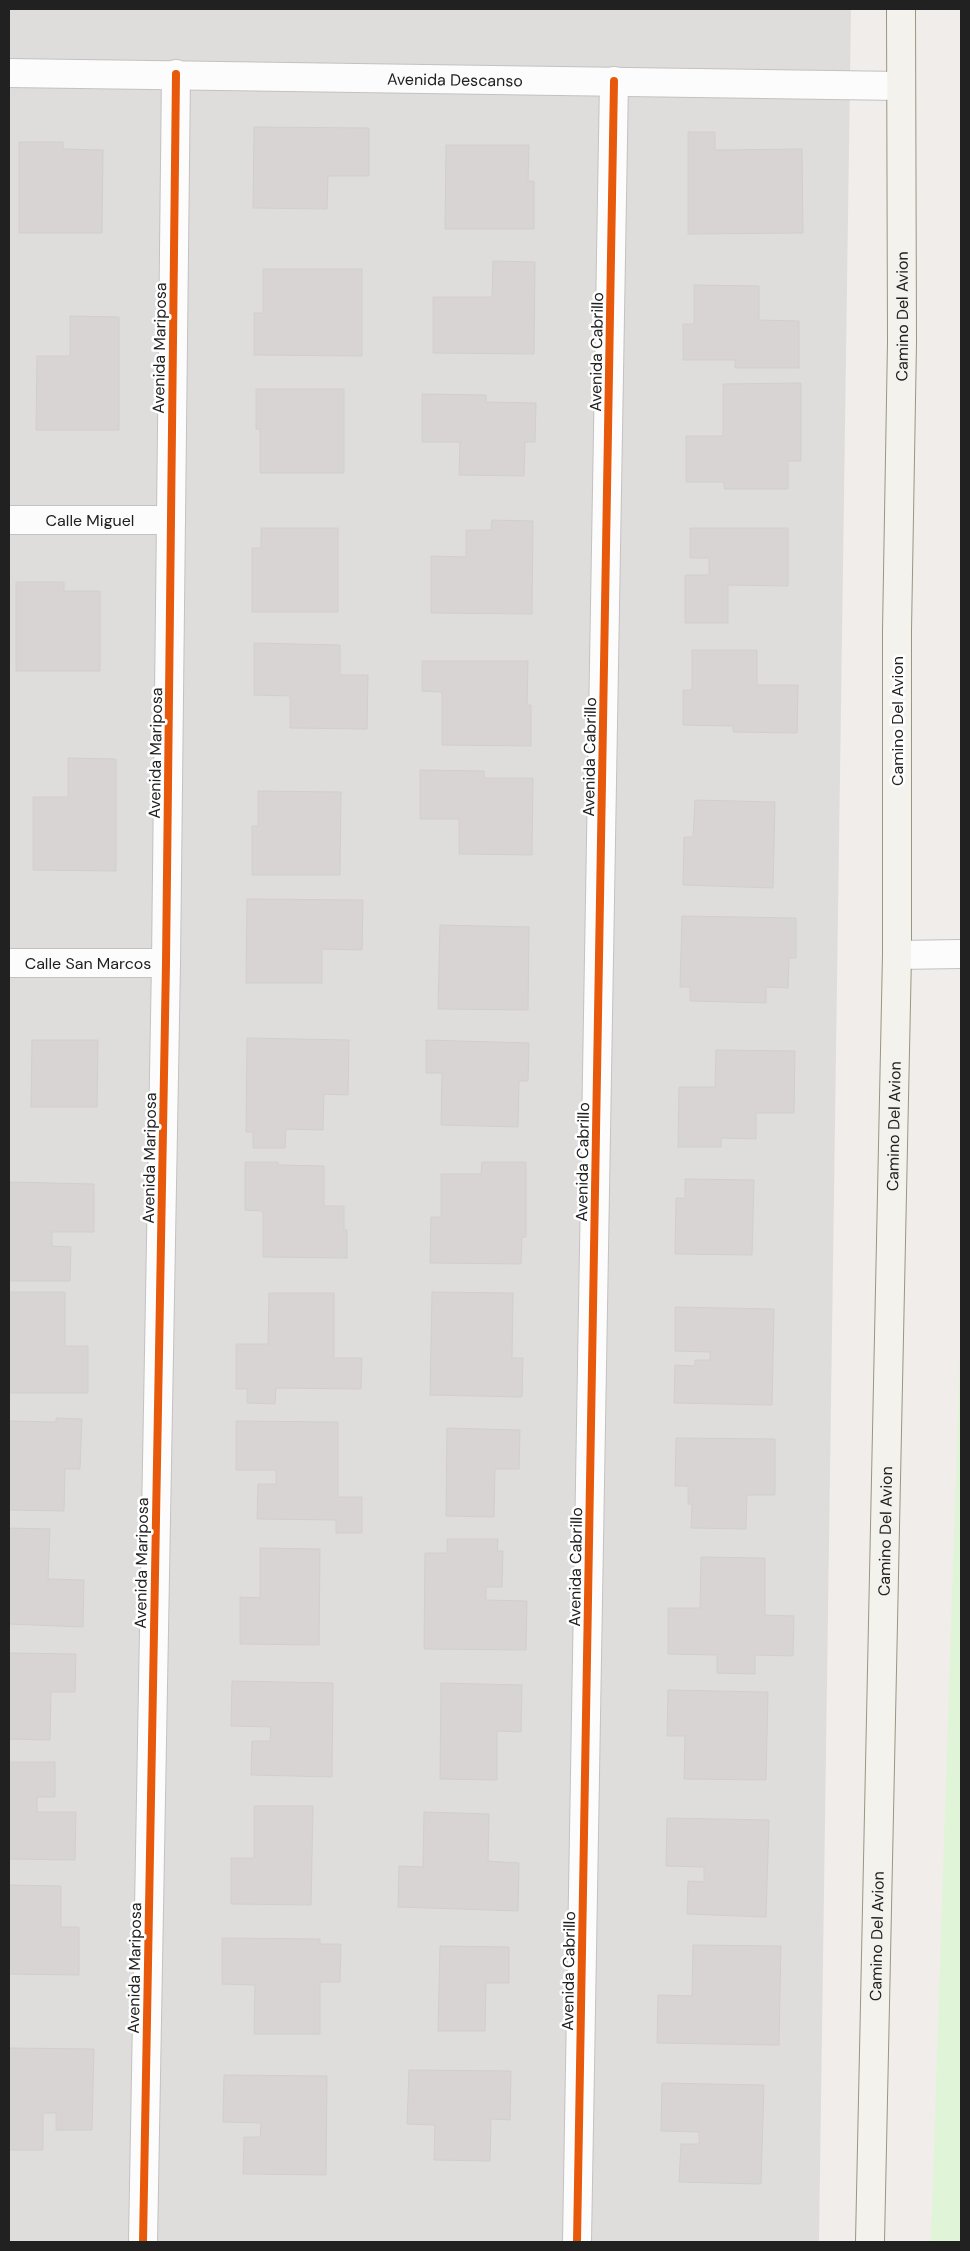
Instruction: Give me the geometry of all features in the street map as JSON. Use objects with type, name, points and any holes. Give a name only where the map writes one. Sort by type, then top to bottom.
[{"type":"main road","name":"Camino Del Avion","points":[[870,2242],[897,955],[897,631],[902,342],[901,9]]},
{"type":"street","name":"Avenida Descanso","points":[[9,73],[901,86]]},
{"type":"street","name":"Avenida Mariposa","points":[[143,2242],[166,963],[176,74]]},
{"type":"street","name":"Avenida Cabrillo","points":[[577,2242],[614,81]]},
{"type":"street","name":"Calle Miguel","points":[[9,520],[171,520]]},
{"type":"street","points":[[897,955],[961,954]]},
{"type":"street","name":"Calle San Marcos","points":[[9,963],[166,963]]},
{"type":"shaded area","points":[[9,9],[851,9],[819,2242],[9,2242]]},
{"type":"green space","points":[[961,1324],[961,2242],[931,2242]]},
{"type":"building","points":[[254,127],[369,128],[369,176],[328,176],[327,209],[253,208]]},
{"type":"building","points":[[688,132],[715,132],[715,150],[802,149],[803,233],[688,234]]},
{"type":"building","points":[[19,142],[63,142],[63,149],[103,150],[102,233],[19,233]]},
{"type":"building","points":[[446,145],[529,145],[528,181],[534,181],[534,229],[445,229]]},
{"type":"building","points":[[493,261],[535,262],[534,354],[433,353],[433,297],[492,297]]},
{"type":"building","points":[[263,269],[362,269],[362,356],[254,355],[254,313],[263,313]]},
{"type":"building","points":[[694,285],[759,286],[759,320],[799,321],[799,368],[735,368],[735,360],[683,360],[683,324],[694,324]]},
{"type":"building","points":[[70,316],[119,317],[119,430],[36,430],[37,356],[70,356]]},
{"type":"building","points":[[801,383],[801,461],[788,461],[788,489],[724,489],[724,482],[686,482],[686,436],[723,436],[723,384]]},
{"type":"building","points":[[256,389],[344,389],[344,473],[260,473],[260,429],[256,429]]},
{"type":"building","points":[[422,394],[486,395],[486,402],[536,403],[535,442],[525,442],[524,476],[459,475],[460,442],[422,442]]},
{"type":"building","points":[[492,520],[533,521],[532,614],[431,613],[431,556],[466,557],[466,530],[491,530]]},
{"type":"building","points":[[261,528],[338,528],[338,612],[252,612],[252,548],[261,548]]},
{"type":"building","points":[[690,528],[788,528],[788,586],[728,585],[728,623],[685,623],[685,575],[709,575],[709,558],[690,558]]},
{"type":"building","points":[[16,582],[64,582],[64,591],[100,591],[100,671],[16,671]]},
{"type":"building","points":[[254,643],[340,645],[340,675],[368,675],[367,729],[290,728],[290,696],[254,695]]},
{"type":"building","points":[[692,650],[757,650],[757,685],[798,685],[797,733],[733,732],[733,726],[683,725],[683,690],[692,690]]},
{"type":"building","points":[[422,661],[528,661],[527,705],[531,705],[531,746],[442,745],[442,692],[422,691]]},
{"type":"building","points":[[68,758],[116,759],[116,871],[33,870],[33,797],[68,797]]},
{"type":"building","points":[[420,770],[484,771],[484,778],[533,778],[532,855],[459,854],[459,819],[420,819]]},
{"type":"building","points":[[258,791],[341,792],[340,875],[252,875],[252,826],[258,826]]},
{"type":"building","points":[[695,800],[775,802],[773,888],[683,885],[684,837],[693,837]]},
{"type":"building","points":[[247,899],[363,900],[362,950],[322,949],[322,983],[246,983]]},
{"type":"building","points":[[682,916],[796,918],[796,958],[789,958],[788,988],[766,987],[766,1003],[690,1001],[690,987],[680,987]]},
{"type":"building","points":[[440,925],[529,927],[528,1010],[438,1009]]},
{"type":"building","points":[[247,1038],[349,1040],[348,1095],[324,1094],[323,1130],[286,1129],[285,1148],[253,1148],[253,1132],[246,1132]]},
{"type":"building","points":[[32,1040],[98,1040],[97,1107],[31,1107]]},
{"type":"building","points":[[426,1040],[529,1043],[528,1081],[519,1081],[518,1127],[441,1125],[442,1073],[426,1073]]},
{"type":"building","points":[[716,1050],[795,1051],[794,1113],[756,1113],[756,1139],[721,1138],[721,1147],[678,1147],[679,1087],[715,1087]]},
{"type":"building","points":[[245,1162],[278,1162],[278,1165],[324,1166],[324,1206],[344,1206],[344,1230],[347,1230],[347,1258],[263,1257],[263,1211],[245,1210]]},
{"type":"building","points":[[482,1162],[526,1162],[526,1237],[522,1237],[521,1264],[430,1263],[431,1217],[441,1217],[441,1174],[481,1174]]},
{"type":"building","points":[[685,1179],[754,1180],[752,1255],[675,1254],[676,1198],[685,1198]]},
{"type":"building","points":[[9,1182],[94,1184],[94,1232],[52,1232],[52,1246],[71,1247],[70,1281],[9,1281]]},
{"type":"building","points":[[9,1292],[65,1292],[65,1346],[88,1346],[88,1393],[9,1393]]},
{"type":"building","points":[[432,1292],[513,1293],[512,1358],[523,1358],[522,1397],[430,1395]]},
{"type":"building","points":[[269,1293],[334,1293],[334,1358],[362,1358],[361,1389],[276,1388],[275,1404],[247,1403],[247,1389],[236,1389],[236,1344],[268,1344]]},
{"type":"building","points":[[675,1307],[774,1309],[772,1405],[674,1403],[675,1365],[695,1366],[695,1360],[710,1360],[710,1352],[675,1351]]},
{"type":"building","points":[[56,1418],[82,1419],[80,1469],[65,1469],[64,1511],[9,1510],[9,1421],[56,1422]]},
{"type":"building","points":[[236,1421],[338,1422],[338,1497],[362,1497],[362,1533],[336,1533],[336,1520],[257,1519],[258,1484],[276,1484],[276,1470],[236,1470]]},
{"type":"building","points":[[447,1428],[520,1430],[519,1469],[495,1469],[494,1517],[446,1516]]},
{"type":"building","points":[[676,1438],[775,1439],[775,1495],[747,1495],[746,1529],[691,1528],[692,1504],[688,1504],[688,1486],[675,1486]]},
{"type":"building","points":[[9,1528],[50,1529],[48,1579],[84,1580],[83,1627],[9,1624]]},
{"type":"building","points":[[447,1539],[498,1539],[497,1551],[503,1551],[502,1587],[486,1587],[486,1600],[527,1601],[526,1650],[424,1649],[425,1553],[447,1553]]},
{"type":"building","points":[[260,1548],[320,1549],[319,1645],[240,1644],[240,1597],[260,1598]]},
{"type":"building","points":[[701,1557],[765,1558],[765,1615],[794,1616],[793,1656],[755,1655],[755,1674],[717,1673],[717,1655],[668,1654],[668,1608],[700,1608]]},
{"type":"building","points":[[9,1653],[76,1654],[75,1692],[51,1692],[50,1740],[9,1739]]},
{"type":"building","points":[[232,1681],[333,1683],[332,1777],[251,1775],[252,1741],[270,1741],[271,1727],[231,1726]]},
{"type":"building","points":[[441,1683],[522,1685],[521,1732],[497,1731],[497,1780],[440,1779]]},
{"type":"building","points":[[668,1690],[768,1692],[766,1780],[684,1779],[685,1736],[667,1736]]},
{"type":"building","points":[[9,1762],[55,1762],[55,1797],[37,1797],[37,1812],[76,1812],[75,1860],[9,1859]]},
{"type":"building","points":[[254,1806],[313,1806],[311,1905],[231,1904],[231,1858],[254,1858]]},
{"type":"building","points":[[424,1812],[489,1814],[488,1861],[519,1863],[518,1911],[398,1907],[399,1866],[423,1867]]},
{"type":"building","points":[[667,1818],[769,1820],[766,1917],[687,1914],[688,1881],[704,1882],[704,1867],[666,1866]]},
{"type":"building","points":[[9,1885],[61,1886],[61,1927],[79,1927],[79,1975],[9,1974]]},
{"type":"building","points":[[222,1938],[320,1939],[320,1944],[341,1944],[340,1982],[320,1982],[320,2034],[254,2034],[255,1985],[222,1984]]},
{"type":"building","points":[[693,1945],[781,1946],[779,2045],[657,2043],[658,1995],[692,1996]]},
{"type":"building","points":[[440,1946],[509,1947],[509,1983],[486,1983],[485,2031],[438,2031]]},
{"type":"building","points":[[9,2048],[94,2049],[92,2130],[56,2130],[56,2113],[43,2113],[43,2150],[9,2150]]},
{"type":"building","points":[[409,2070],[511,2071],[510,2120],[491,2119],[490,2161],[434,2160],[435,2125],[407,2124]]},
{"type":"building","points":[[224,2075],[327,2076],[326,2175],[243,2174],[244,2137],[260,2137],[261,2123],[223,2122]]},
{"type":"building","points":[[662,2083],[764,2085],[761,2184],[679,2182],[681,2144],[699,2144],[699,2132],[661,2131]]},
{"type":"cycle path","points":[[143,2242],[166,963],[176,74]]},
{"type":"cycle path","points":[[577,2242],[614,81]]}]
